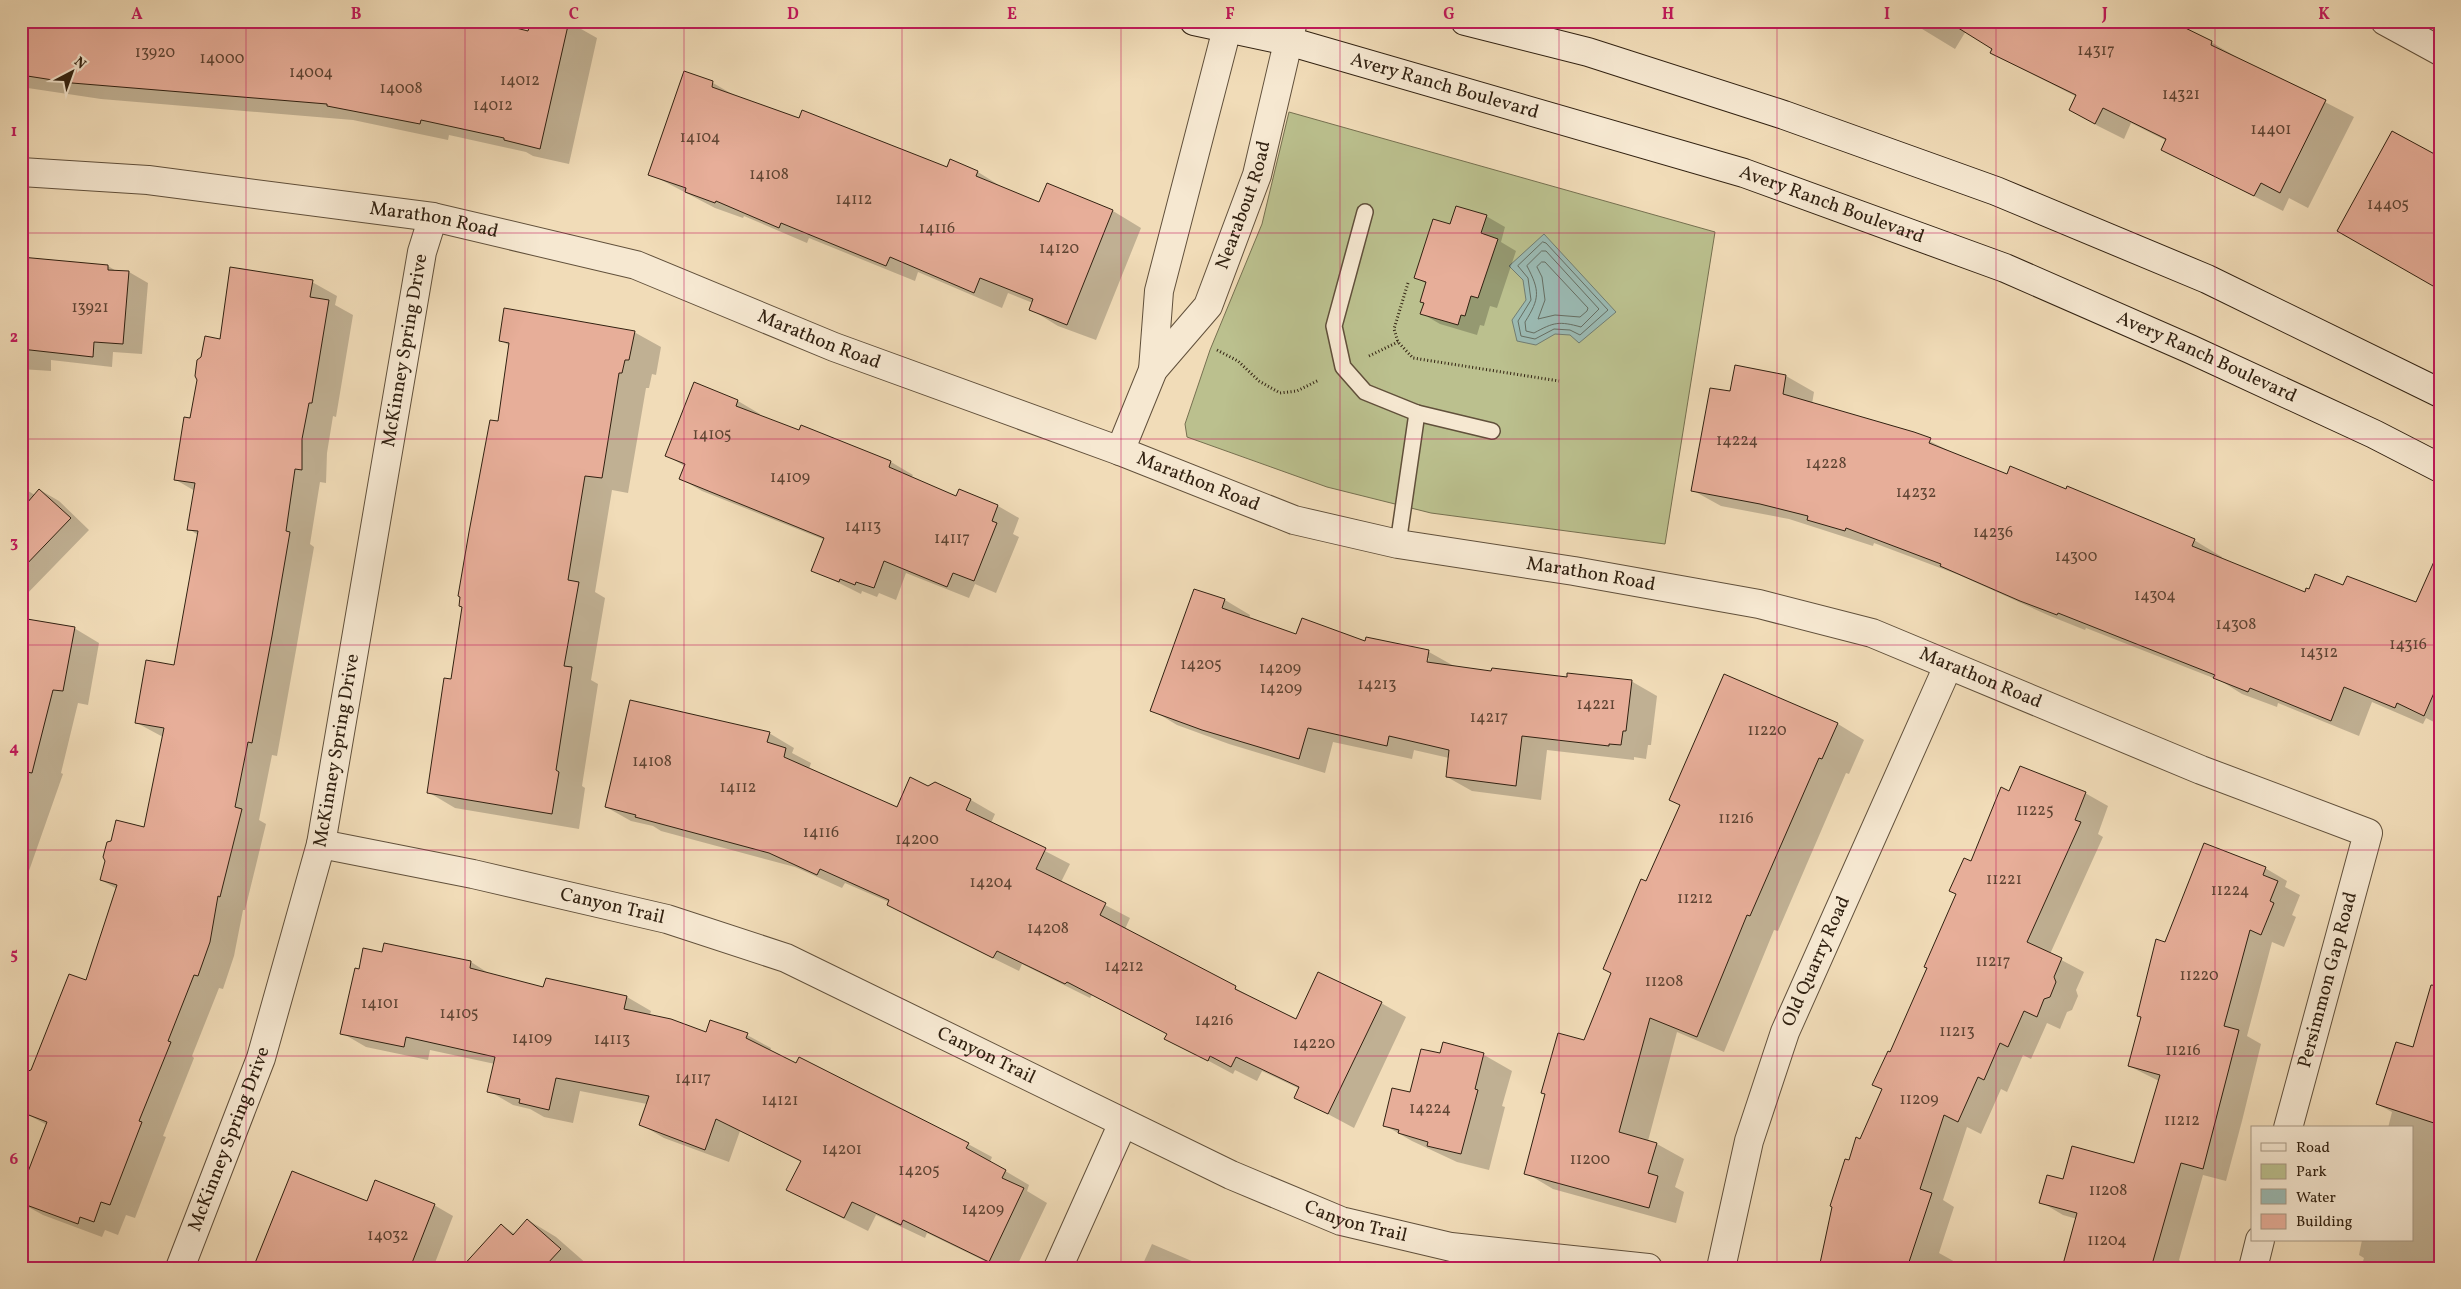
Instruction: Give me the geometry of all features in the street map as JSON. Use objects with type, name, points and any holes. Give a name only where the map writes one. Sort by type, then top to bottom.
[{"type":"street","name":"Avery Ranch Boulevard","points":[[1194,21],[1290,31],[1744,173],[2005,268],[2198,353],[2374,434],[2440,468]]},
{"type":"street","points":[[1465,21],[1588,52],[1784,115],[1996,191],[2207,279],[2440,393]]},
{"type":"street","points":[[2384,21],[2440,51]]},
{"type":"street","name":"Nearabout Road","points":[[1154,370],[1159,291],[1228,25]]},
{"type":"street","name":"Nearabout Road","points":[[1120,451],[1154,370],[1208,306],[1257,175],[1290,31]]},
{"type":"street","name":"Marathon Road","points":[[21,172],[148,180],[433,217],[636,266],[834,347],[1120,451],[1294,520],[1398,544],[1574,571],[1759,604],[1872,633],[2201,770],[2368,833]]},
{"type":"street","name":"McKinney Spring Drive","points":[[180,1268],[261,1058],[322,844],[422,252],[433,217]]},
{"type":"street","name":"Old Quarry Road","points":[[1721,1268],[1749,1141],[1785,1032],[1948,666]]},
{"type":"street","name":"Persimmon Gap Road","points":[[2289,1126],[2368,833]]},
{"type":"street","name":"Canyon Trail","points":[[322,844],[473,874],[667,919],[786,958],[1231,1175],[1341,1221],[1451,1247],[1648,1268]]},
{"type":"street","points":[[1058,1268],[1123,1123]]},
{"type":"street","points":[[2253,1268],[2260,1242]]},
{"type":"lane","points":[[1365,212],[1334,326],[1343,367],[1366,392],[1417,413],[1492,431]]},
{"type":"lane","points":[[1398,544],[1417,413]]},
{"type":"path","points":[[1408,283],[1394,329],[1398,342],[1413,358],[1559,381]]},
{"type":"path","points":[[1366,357],[1398,342]]},
{"type":"path","points":[[1217,350],[1238,362],[1259,381],[1280,393],[1297,391],[1320,379]]},
{"type":"green space","points":[[1289,112],[1715,232],[1665,544],[1431,513],[1327,487],[1187,437],[1185,424],[1210,350],[1262,224]]},
{"type":"water","points":[[1544,234],[1616,312],[1579,343],[1570,335],[1555,334],[1536,345],[1517,341],[1512,320],[1526,300],[1523,280],[1509,266]]},
{"type":"building","points":[[21,21],[488,21],[528,31],[531,21],[569,21],[540,149],[504,140],[504,138],[421,120],[420,124],[327,106],[327,104],[72,83],[21,75]]},
{"type":"building","points":[[1947,21],[2171,21],[2212,41],[2211,45],[2326,100],[2280,193],[2261,183],[2254,196],[2161,150],[2166,139],[2103,108],[2095,124],[2069,110],[2076,95],[1990,53],[1992,49]]},
{"type":"building","points":[[684,71],[713,81],[712,87],[799,118],[802,110],[947,167],[950,159],[978,171],[976,176],[1039,202],[1047,183],[1113,210],[1067,325],[1029,310],[1033,299],[980,278],[974,293],[890,257],[886,266],[781,223],[779,228],[716,201],[715,203],[685,192],[686,188],[648,175]]},
{"type":"building","points":[[2392,131],[2440,157],[2440,290],[2337,231]]},
{"type":"building","points":[[1456,206],[1487,215],[1481,233],[1498,239],[1478,298],[1471,296],[1465,316],[1461,315],[1458,325],[1420,314],[1424,303],[1420,302],[1426,282],[1414,278],[1433,219],[1450,224]]},
{"type":"building","points":[[21,257],[108,265],[108,270],[129,271],[123,344],[94,342],[93,357],[21,349]]},
{"type":"building","points":[[230,267],[313,280],[310,297],[329,300],[312,403],[309,403],[302,439],[302,470],[295,469],[286,531],[290,532],[272,636],[252,743],[248,742],[235,807],[242,809],[220,897],[218,896],[210,942],[198,976],[194,975],[168,1041],[171,1042],[139,1121],[142,1122],[110,1205],[101,1202],[94,1222],[80,1217],[78,1224],[21,1203],[21,1190],[47,1122],[21,1112],[24,1090],[22,1085],[28,1071],[31,1070],[69,974],[86,980],[117,885],[100,880],[107,842],[111,841],[116,820],[144,827],[164,728],[135,723],[146,660],[174,665],[198,531],[187,530],[195,483],[174,480],[184,417],[190,418],[197,380],[195,376],[197,360],[201,357],[205,336],[220,339]]},
{"type":"building","points":[[504,308],[635,331],[629,360],[625,360],[622,373],[619,373],[602,478],[585,476],[568,580],[579,582],[564,666],[572,667],[556,770],[559,772],[552,814],[427,793],[444,678],[451,679],[462,607],[459,606],[460,597],[458,596],[490,420],[498,421],[509,343],[499,341]]},
{"type":"building","points":[[1735,365],[1786,375],[1783,394],[1931,438],[1929,443],[2007,474],[2010,466],[2066,489],[2067,486],[2195,539],[2192,546],[2305,592],[2306,588],[2309,589],[2315,574],[2343,585],[2347,576],[2416,602],[2440,548],[2440,679],[2424,716],[2397,703],[2395,708],[2344,687],[2331,721],[2250,688],[2248,692],[2213,678],[2215,675],[2058,613],[2057,615],[2020,601],[1940,566],[1941,564],[1846,528],[1845,531],[1807,520],[1808,516],[1760,504],[1691,491],[1710,388],[1730,391]]},
{"type":"building","points":[[694,382],[738,400],[736,406],[799,430],[801,425],[891,461],[889,467],[956,496],[959,489],[998,505],[992,521],[997,523],[974,581],[953,573],[947,587],[884,561],[874,588],[856,582],[855,585],[840,579],[839,582],[811,571],[824,538],[679,479],[685,464],[665,456]]},
{"type":"building","points":[[39,489],[71,518],[21,570],[21,510]]},
{"type":"building","points":[[1194,589],[1225,599],[1222,608],[1296,634],[1302,618],[1365,641],[1366,637],[1429,650],[1427,662],[1491,671],[1492,668],[1567,677],[1567,673],[1632,680],[1626,731],[1623,731],[1621,745],[1609,744],[1609,746],[1522,736],[1516,786],[1446,777],[1449,750],[1389,736],[1387,746],[1308,728],[1299,759],[1202,730],[1150,711]]},
{"type":"building","points":[[21,618],[75,627],[63,691],[53,690],[32,773],[21,771]]},
{"type":"building","points":[[1724,674],[1838,723],[1822,759],[1819,758],[1750,916],[1747,915],[1697,1037],[1650,1018],[1619,1132],[1657,1143],[1648,1173],[1658,1176],[1649,1208],[1524,1174],[1545,1094],[1541,1093],[1558,1033],[1584,1040],[1611,973],[1603,969],[1641,879],[1646,881],[1680,805],[1669,800]]},
{"type":"building","points":[[630,700],[770,732],[767,742],[786,748],[784,757],[897,807],[910,777],[928,786],[935,782],[971,799],[966,810],[1046,848],[1036,869],[1106,903],[1100,915],[1236,986],[1235,989],[1296,1019],[1318,972],[1382,1002],[1328,1114],[1294,1098],[1299,1087],[1236,1057],[1231,1067],[1210,1056],[1208,1061],[1164,1039],[1167,1034],[1067,982],[1065,984],[997,951],[993,958],[887,905],[889,900],[820,869],[817,875],[769,853],[635,817],[636,815],[605,807]]},
{"type":"building","points":[[2020,766],[2086,792],[2075,820],[2081,822],[2027,942],[2062,958],[2054,977],[2056,982],[2050,997],[2044,999],[2037,1017],[2024,1011],[2008,1047],[2000,1043],[1984,1080],[1978,1077],[1958,1122],[1944,1115],[1920,1189],[1932,1193],[1907,1268],[1819,1268],[1832,1207],[1830,1206],[1845,1159],[1849,1160],[1856,1137],[1860,1139],[1882,1089],[1872,1085],[1888,1051],[1890,1052],[1927,968],[1924,967],[1956,894],[1949,891],[1964,858],[1971,861],[2001,787],[2009,791]]},
{"type":"building","points":[[2204,843],[2266,867],[2263,875],[2278,881],[2270,901],[2274,903],[2261,935],[2250,930],[2224,1026],[2239,1030],[2203,1169],[2181,1163],[2151,1268],[2062,1268],[2077,1213],[2039,1203],[2047,1175],[2063,1179],[2072,1146],[2134,1163],[2160,1075],[2128,1066],[2141,1017],[2137,1016],[2156,939],[2165,942]]},
{"type":"building","points":[[384,943],[471,961],[470,968],[543,987],[546,978],[627,996],[624,1009],[671,1019],[706,1032],[710,1020],[748,1033],[746,1038],[796,1063],[799,1057],[969,1143],[966,1148],[1006,1170],[1002,1178],[1024,1188],[989,1262],[903,1220],[901,1225],[852,1202],[844,1218],[786,1190],[801,1161],[716,1119],[705,1150],[639,1125],[649,1096],[556,1078],[549,1110],[519,1103],[520,1099],[487,1092],[495,1057],[406,1037],[404,1047],[340,1034],[355,968],[359,969],[363,948],[382,952]]},
{"type":"building","points":[[2431,985],[2440,986],[2440,1125],[2376,1104],[2396,1042],[2413,1047]]},
{"type":"building","points":[[1443,1042],[1484,1053],[1475,1089],[1478,1090],[1461,1154],[1427,1146],[1428,1142],[1398,1133],[1399,1130],[1383,1126],[1392,1088],[1410,1092],[1421,1049],[1440,1053]]},
{"type":"building","points":[[292,1171],[367,1201],[375,1180],[435,1204],[410,1268],[253,1268]]},
{"type":"building","points":[[527,1219],[561,1249],[547,1264],[551,1268],[461,1268],[501,1224],[513,1235]]}]
